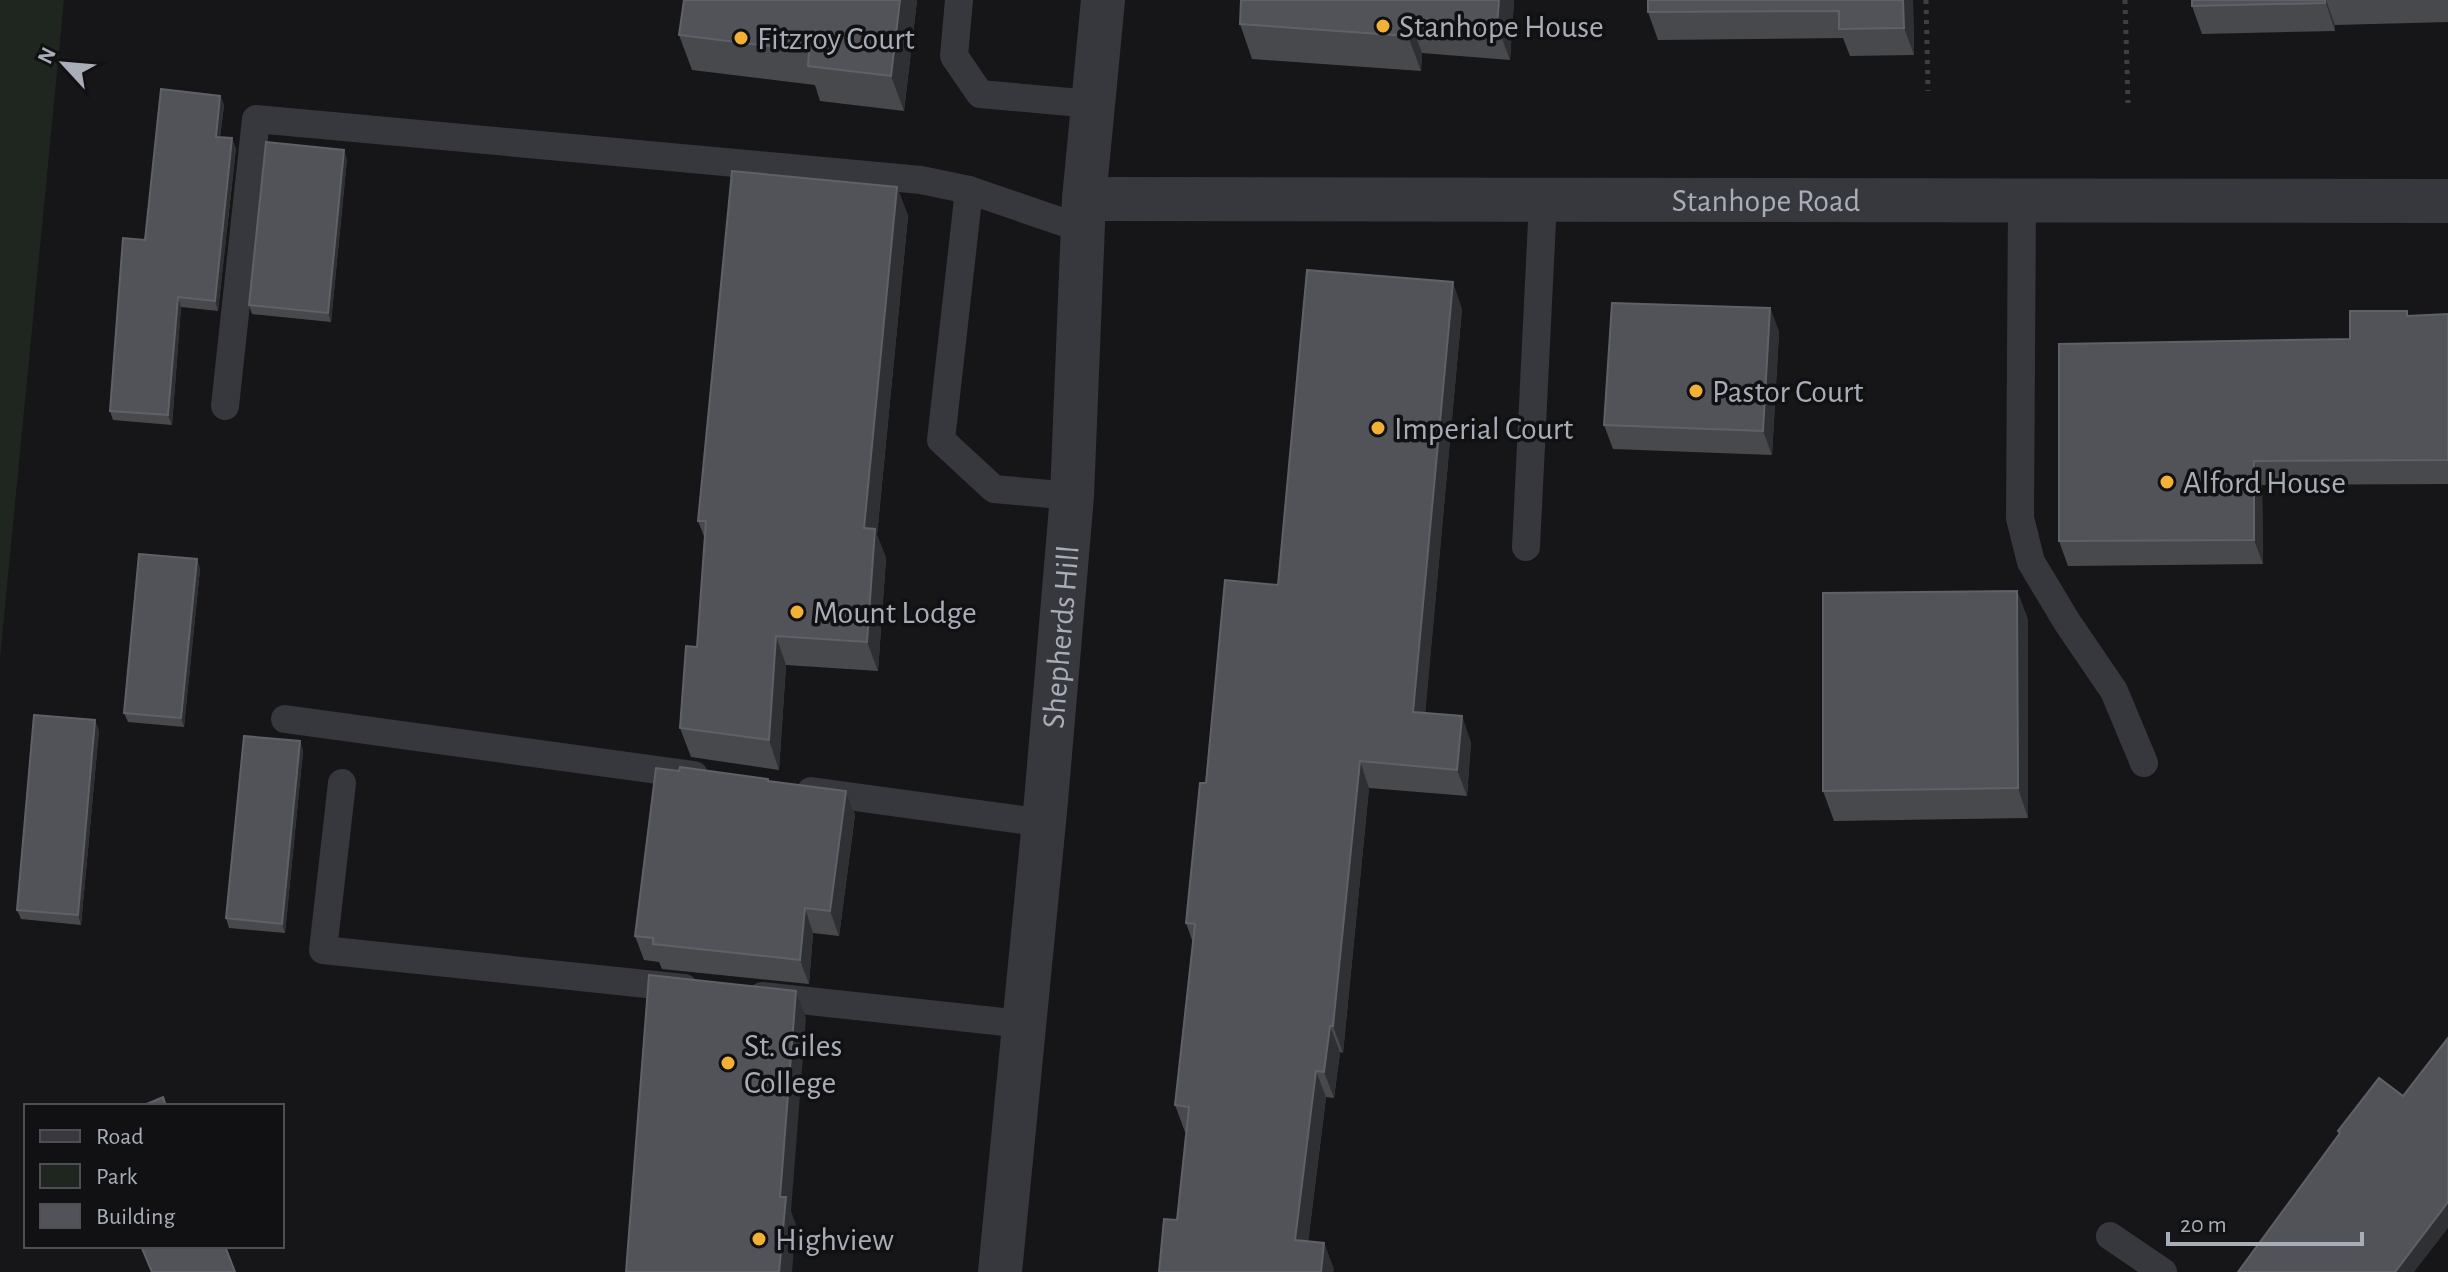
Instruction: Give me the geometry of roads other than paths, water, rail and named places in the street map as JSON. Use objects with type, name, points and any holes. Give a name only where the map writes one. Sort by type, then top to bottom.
[{"type":"street","name":"Shepherds Hill","points":[[1000,1272],[1072,496],[1083,214],[1103,0]]},
{"type":"street","name":"Stanhope Road","points":[[1083,214],[1543,201],[2448,201]]},
{"type":"lane","points":[[959,0],[954,56],[980,94],[1092,104]]},
{"type":"lane","points":[[225,406],[256,119],[921,180],[1083,214]]},
{"type":"lane","points":[[969,190],[941,440],[994,489],[1072,496]]},
{"type":"lane","points":[[2022,200],[2020,518],[2031,562],[2114,691],[2144,763]]},
{"type":"lane","points":[[1526,547],[1543,201]]},
{"type":"lane","points":[[285,719],[728,780]]},
{"type":"lane","points":[[342,783],[323,950],[705,990]]},
{"type":"lane","points":[[791,788],[1044,823]]},
{"type":"lane","points":[[737,994],[1023,1024]]},
{"type":"lane","points":[[2110,1236],[2163,1272]]},
{"type":"place","name":"Stanhope House","points":[[1383,26]]},
{"type":"place","name":"Fitzroy Court","points":[[741,38]]},
{"type":"place","name":"Pastor Court","points":[[1696,391]]},
{"type":"place","name":"Imperial Court","points":[[1378,428]]},
{"type":"place","name":"Alford House","points":[[2167,482]]},
{"type":"place","name":"Mount Lodge","points":[[797,612]]},
{"type":"place","name":"St. Giles College","points":[[728,1063]]},
{"type":"place","name":"Highview","points":[[759,1239]]}]
